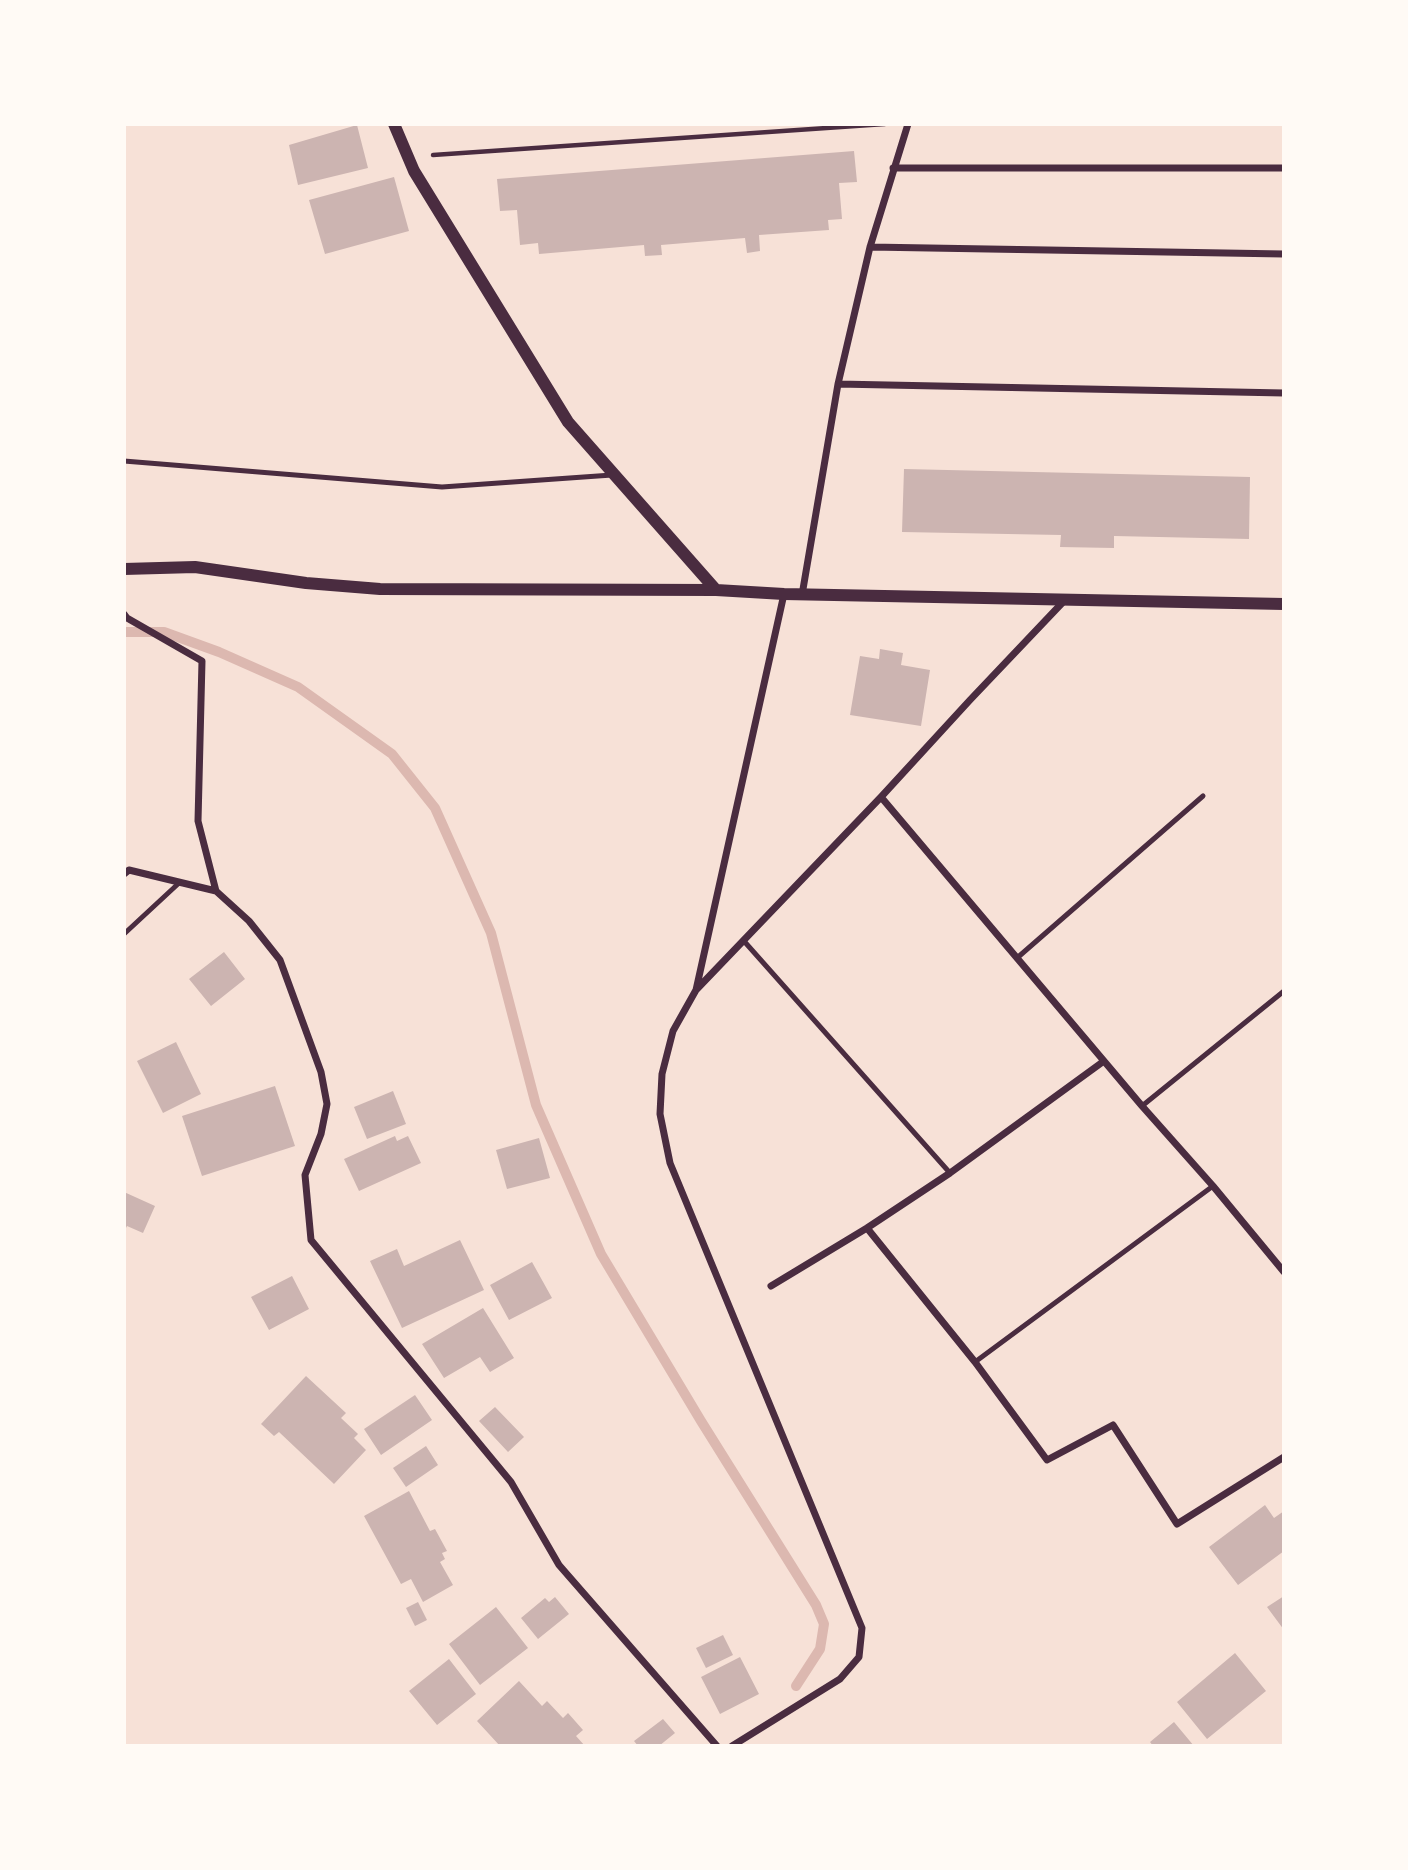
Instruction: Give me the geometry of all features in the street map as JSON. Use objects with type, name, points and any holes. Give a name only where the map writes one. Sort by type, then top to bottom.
[{"type":"street","points":[[394,124],[414,171],[568,422],[716,590]]},
{"type":"street","points":[[802,595],[838,384],[870,247],[908,124]]},
{"type":"street","points":[[893,167],[1284,167]]},
{"type":"street","points":[[870,247],[1284,254]]},
{"type":"street","points":[[838,384],[1284,393]]},
{"type":"street","points":[[124,569],[195,568],[306,583],[380,589],[716,590],[802,595],[1284,604]]},
{"type":"street","points":[[696,990],[784,594]]},
{"type":"street","points":[[732,1746],[840,1679],[859,1657],[862,1628],[670,1163],[660,1114],[662,1074],[673,1031],[696,990],[1064,601]]},
{"type":"street","points":[[124,614],[202,661],[198,821],[216,891],[249,921],[279,960],[321,1072],[327,1104],[321,1133],[305,1175],[311,1240],[511,1482],[559,1565],[717,1746]]},
{"type":"street","points":[[881,797],[1284,1272]]},
{"type":"street","points":[[124,874],[129,870],[179,883]]},
{"type":"street","points":[[771,1286],[867,1228],[950,1172],[1104,1061]]},
{"type":"street","points":[[867,1228],[975,1362],[1047,1460],[1113,1425],[1177,1524],[1284,1457]]},
{"type":"lane","points":[[124,461],[442,487],[615,475]]},
{"type":"lane","points":[[1017,958],[1203,796]]},
{"type":"lane","points":[[124,934],[179,883],[216,891]]},
{"type":"lane","points":[[743,940],[950,1172]]},
{"type":"lane","points":[[1142,1106],[1284,991]]},
{"type":"lane","points":[[975,1362],[1213,1186]]},
{"type":"path","points":[[408,157],[886,124]]},
{"type":"building","points":[[357,125],[368,168],[298,185],[289,145]]},
{"type":"building","points":[[854,151],[857,182],[839,183],[842,219],[828,220],[829,230],[759,235],[760,251],[747,253],[745,238],[661,245],[662,255],[645,256],[644,245],[539,254],[538,243],[520,245],[517,210],[500,211],[497,179]]},
{"type":"building","points":[[394,177],[409,231],[325,254],[309,200]]},
{"type":"building","points":[[904,469],[1250,477],[1249,539],[1114,536],[1114,548],[1060,547],[1061,535],[902,532]]},
{"type":"building","points":[[880,649],[903,653],[901,665],[930,670],[921,726],[850,715],[860,656],[879,659]]},
{"type":"building","points":[[224,952],[245,979],[211,1006],[189,979]]},
{"type":"building","points":[[176,1042],[201,1094],[163,1113],[137,1061]]},
{"type":"building","points":[[275,1086],[295,1146],[202,1176],[182,1116]]},
{"type":"building","points":[[393,1091],[406,1124],[367,1139],[354,1107]]},
{"type":"building","points":[[395,1136],[397,1141],[408,1136],[421,1163],[359,1191],[344,1159]]},
{"type":"building","points":[[539,1138],[550,1178],[507,1189],[496,1150]]},
{"type":"building","points":[[124,1192],[155,1206],[143,1233],[127,1226],[124,1232]]},
{"type":"building","points":[[460,1240],[484,1290],[402,1328],[370,1261],[397,1249],[404,1266]]},
{"type":"building","points":[[532,1262],[552,1298],[509,1320],[490,1285]]},
{"type":"building","points":[[292,1276],[309,1309],[269,1330],[251,1297]]},
{"type":"building","points":[[483,1308],[514,1358],[490,1372],[480,1357],[444,1378],[422,1344]]},
{"type":"building","points":[[306,1376],[346,1413],[341,1418],[358,1434],[354,1438],[366,1450],[334,1484],[279,1432],[274,1436],[261,1424]]},
{"type":"building","points":[[415,1395],[432,1420],[381,1455],[364,1429]]},
{"type":"building","points":[[495,1407],[524,1437],[508,1452],[479,1421]]},
{"type":"building","points":[[426,1446],[438,1465],[406,1487],[393,1468]]},
{"type":"building","points":[[409,1491],[430,1531],[435,1529],[447,1551],[442,1553],[445,1559],[440,1562],[453,1585],[423,1602],[411,1579],[401,1584],[364,1516]]},
{"type":"building","points":[[1265,1505],[1274,1518],[1284,1511],[1284,1551],[1238,1585],[1209,1547]]},
{"type":"building","points":[[1284,1596],[1284,1630],[1267,1607]]},
{"type":"building","points":[[555,1597],[569,1614],[538,1639],[521,1618],[545,1598],[549,1602]]},
{"type":"building","points":[[418,1602],[427,1620],[415,1626],[406,1608]]},
{"type":"building","points":[[496,1607],[528,1648],[480,1685],[449,1644]]},
{"type":"building","points":[[723,1635],[733,1655],[706,1668],[696,1648]]},
{"type":"building","points":[[1235,1653],[1266,1691],[1207,1739],[1177,1702]]},
{"type":"building","points":[[740,1657],[759,1694],[720,1714],[701,1677]]},
{"type":"building","points":[[449,1659],[476,1694],[437,1725],[409,1691]]},
{"type":"building","points":[[519,1681],[542,1706],[547,1701],[563,1718],[568,1713],[583,1730],[576,1736],[585,1746],[500,1746],[477,1721]]},
{"type":"building","points":[[663,1719],[675,1733],[659,1746],[638,1746],[634,1741]]},
{"type":"building","points":[[1174,1722],[1194,1746],[1153,1746],[1150,1742]]},
{"type":"waterway","points":[[124,632],[164,632],[219,652],[298,687],[392,754],[435,808],[491,933],[536,1105],[601,1254],[816,1605],[824,1624],[820,1649],[796,1686]]}]
